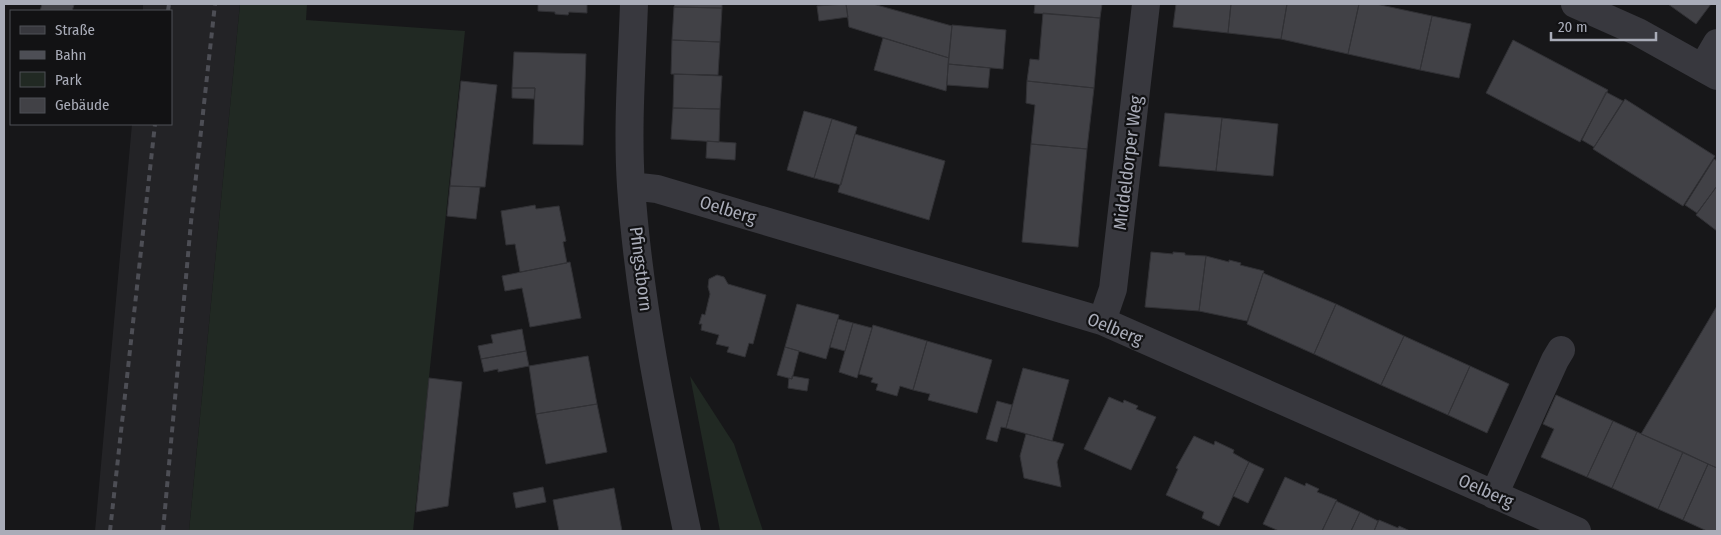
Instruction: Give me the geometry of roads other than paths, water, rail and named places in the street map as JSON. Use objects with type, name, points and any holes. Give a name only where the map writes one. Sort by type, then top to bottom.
[{"type":"street","name":"Pfingstborn","points":[[634,4],[629,141],[637,252],[647,320],[687,531]]},
{"type":"street","name":"Middeldorper Weg","points":[[1102,322],[1113,289],[1146,4]]},
{"type":"street","points":[[1575,4],[1638,32],[1710,72],[1717,43]]},
{"type":"street","name":"Oelberg","points":[[631,186],[657,189],[1102,322],[1577,531]]},
{"type":"street","points":[[1494,495],[1555,360],[1562,350]]},
{"type":"railway","points":[[168,10],[169,4]]},
{"type":"railway","points":[[163,531],[191,222],[215,4]]},
{"type":"railway","points":[[110,531],[155,125]]}]
